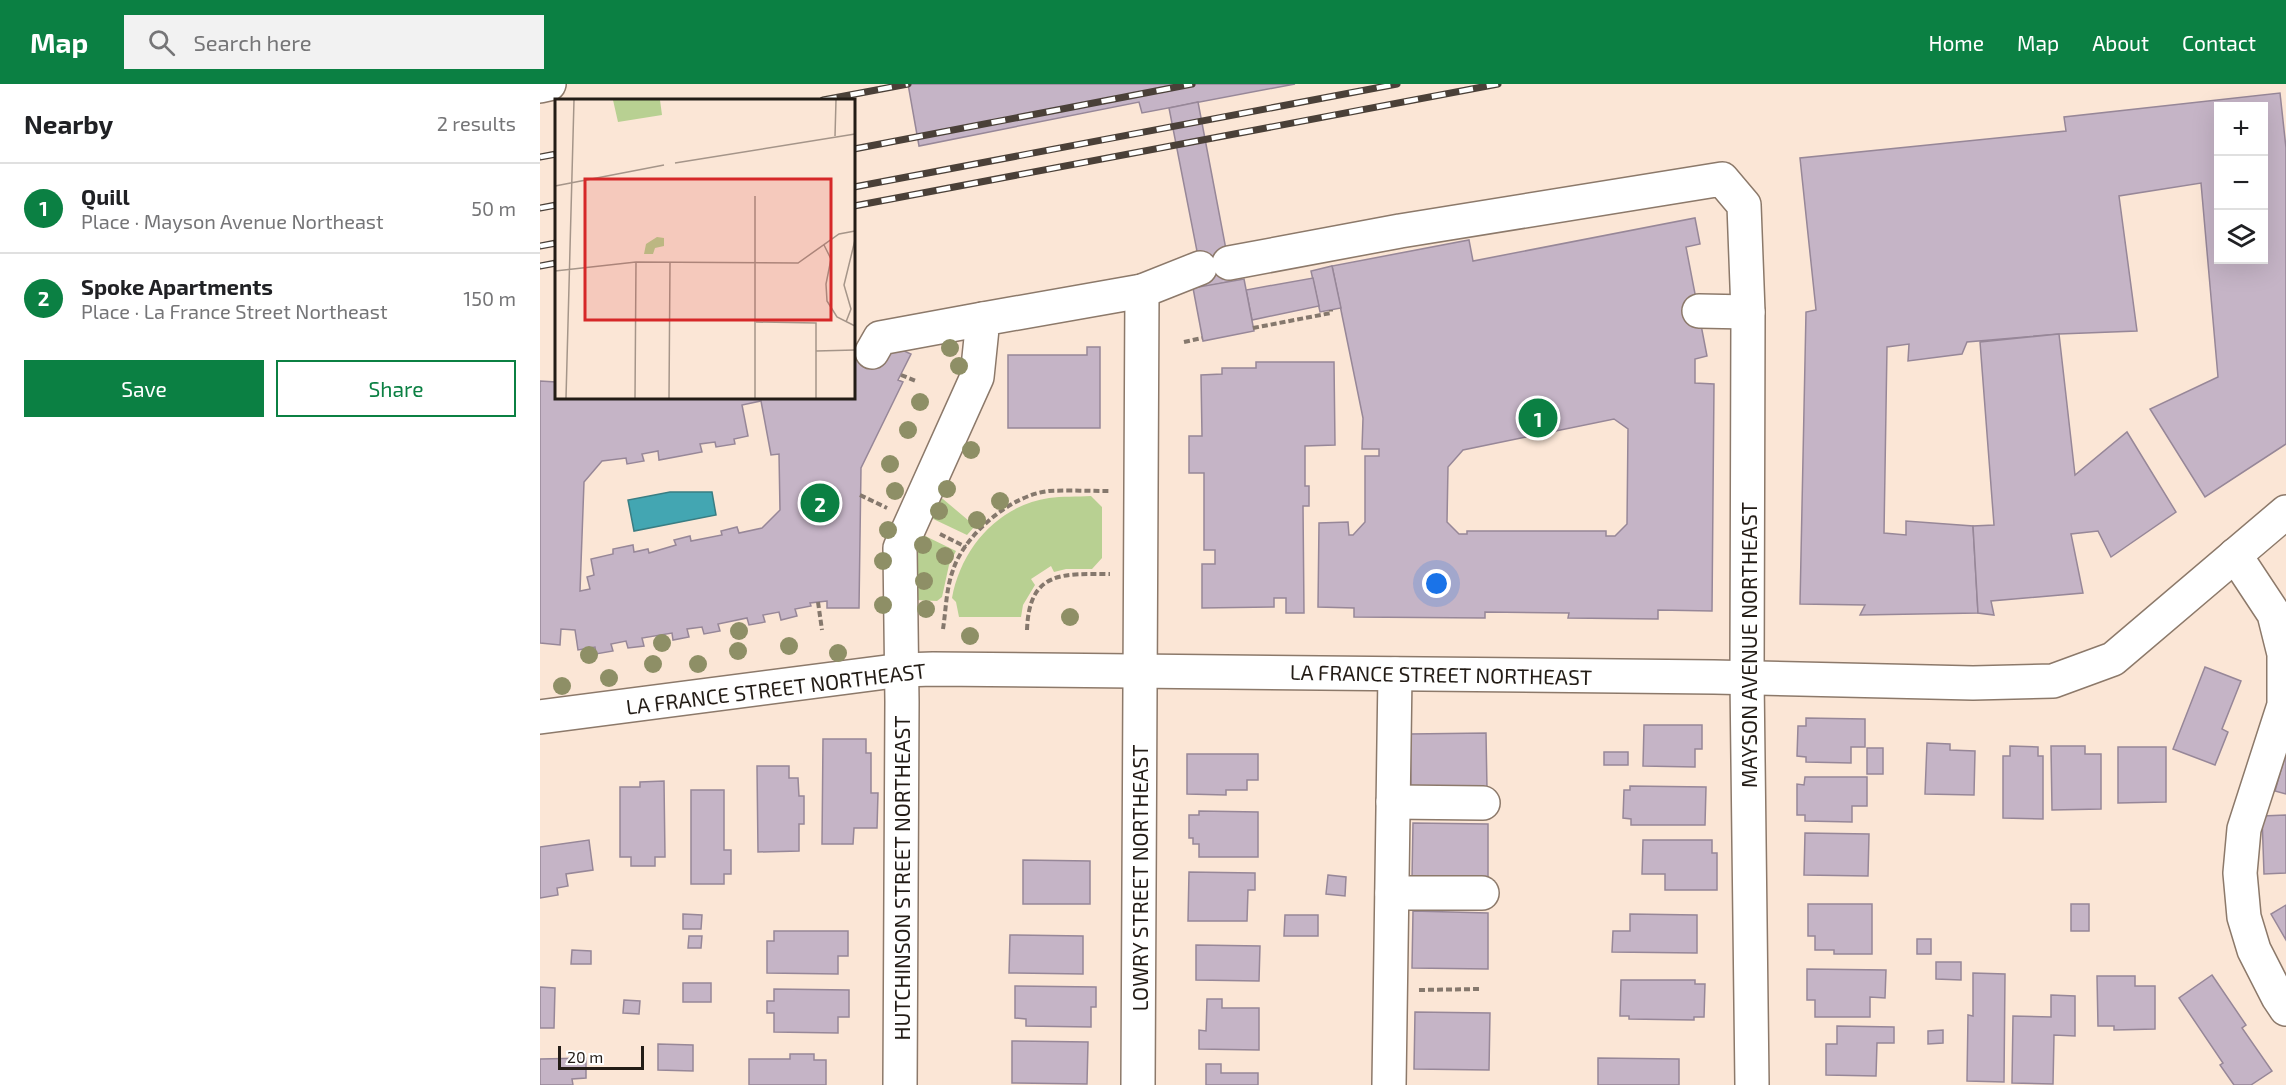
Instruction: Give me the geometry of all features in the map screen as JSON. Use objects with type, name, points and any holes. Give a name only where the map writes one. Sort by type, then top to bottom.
[{"type":"street","points":[[540,86],[549,84]]},
{"type":"street","name":"MAYSON AVENUE NORTHEAST","points":[[1142,291],[1214,265],[1400,231],[1722,179],[1744,205],[1748,312],[1747,678],[1752,1085]]},
{"type":"street","points":[[872,352],[880,338],[1142,291]]},
{"type":"street","name":"LOWRY STREET NORTHEAST","points":[[1138,1085],[1142,291]]},
{"type":"street","points":[[1699,311],[1748,312]]},
{"type":"street","name":"HUTCHINSON STREET NORTHEAST","points":[[900,1085],[902,670],[900,548],[976,377],[983,319]]},
{"type":"street","name":"LA FRANCE STREET NORTHEAST","points":[[540,717],[902,670],[1747,678],[1973,683],[2053,681],[2113,659],[2286,512]]},
{"type":"street","points":[[2235,555],[2274,614],[2284,654],[2284,705],[2244,829],[2240,873],[2244,917],[2254,950],[2286,1009]]},
{"type":"street","points":[[1389,1085],[1395,674]]},
{"type":"street","points":[[1393,802],[1483,803]]},
{"type":"street","points":[[1392,893],[1482,893]]},
{"type":"path","points":[[1253,328],[1331,313],[1331,310]]},
{"type":"path","points":[[1184,342],[1202,338]]},
{"type":"path","points":[[901,375],[916,381]]},
{"type":"path","points":[[944,630],[953,569],[966,547],[992,517],[1020,500],[1047,491],[1110,490]]},
{"type":"path","points":[[860,495],[892,511]]},
{"type":"path","points":[[934,531],[966,547]]},
{"type":"path","points":[[1027,630],[1028,613],[1035,595],[1046,582],[1063,574],[1110,574]]},
{"type":"path","points":[[818,602],[822,630]]},
{"type":"path","points":[[1411,990],[1480,989]]},
{"type":"green space","points":[[937,494],[975,526],[967,535],[927,516]]},
{"type":"green space","points":[[1091,496],[1102,507],[1102,558],[1092,569],[1066,569],[1054,572],[1051,566],[1031,579],[1035,585],[1023,605],[1021,617],[959,617],[956,602],[952,598],[957,580],[973,547],[998,520],[1013,510],[1049,498]]},
{"type":"green space","points":[[919,533],[956,551],[949,565],[942,597],[937,601],[914,600],[914,550]]},
{"type":"water","points":[[670,492],[712,492],[716,515],[634,531],[628,500]]},
{"type":"building","points":[[908,84],[1295,84],[1142,113],[1139,102],[919,146]]},
{"type":"building","points":[[2280,93],[2286,148],[2286,444],[2205,497],[2150,409],[2218,377],[2201,183],[2119,196],[2137,331],[2059,334],[1967,342],[1962,354],[1908,361],[1909,344],[1887,347],[1884,533],[1906,535],[1906,521],[1973,526],[1978,613],[1860,615],[1865,605],[1800,604],[1806,312],[1816,310],[1800,158],[2066,131],[2064,117]]},
{"type":"building","points":[[1198,102],[1232,281],[1204,287],[1169,108]]},
{"type":"building","points":[[1695,218],[1700,244],[1686,247],[1707,356],[1695,359],[1695,383],[1714,384],[1712,611],[1658,610],[1658,619],[1568,618],[1569,613],[1485,612],[1485,618],[1354,617],[1354,608],[1318,607],[1319,523],[1348,522],[1349,535],[1353,535],[1365,522],[1365,456],[1379,456],[1379,449],[1362,449],[1363,418],[1332,266],[1469,240],[1473,261]],"holes":[[[1614,419],[1628,429],[1627,524],[1615,536],[1606,536],[1606,531],[1467,531],[1467,534],[1459,534],[1447,522],[1448,467],[1463,450]]]},
{"type":"building","points":[[1332,266],[1341,308],[1320,312],[1311,271]]},
{"type":"building","points":[[1313,278],[1319,306],[1252,320],[1246,290]]},
{"type":"building","points":[[1244,279],[1254,331],[1203,341],[1193,288]]},
{"type":"building","points":[[2059,334],[2075,475],[2127,432],[2176,512],[2111,557],[2098,531],[2071,534],[2083,593],[1991,601],[1994,615],[1978,613],[1973,526],[1994,525],[1980,342]]},
{"type":"building","points":[[855,343],[885,358],[891,345],[911,354],[898,380],[903,382],[861,468],[859,608],[827,608],[827,601],[810,603],[811,606],[795,609],[797,616],[781,620],[779,612],[763,615],[765,622],[749,625],[747,618],[718,624],[720,631],[704,634],[702,627],[687,629],[689,637],[673,640],[672,633],[642,638],[644,646],[628,648],[626,641],[611,644],[613,651],[596,654],[595,647],[578,650],[575,630],[561,629],[560,645],[540,643],[540,381],[555,382],[555,399],[855,399]],"holes":[[[761,401],[771,455],[779,454],[780,510],[762,528],[739,533],[737,527],[721,531],[722,535],[691,541],[690,536],[674,540],[676,545],[649,553],[648,549],[634,552],[633,545],[613,549],[613,554],[591,559],[594,575],[587,577],[590,589],[580,591],[584,482],[602,461],[626,458],[627,464],[644,461],[642,454],[658,451],[659,460],[702,452],[700,444],[715,442],[716,447],[735,444],[734,439],[748,436],[742,405]]]},
{"type":"building","points":[[1087,347],[1100,347],[1100,428],[1008,428],[1008,355],[1087,355]]},
{"type":"building","points":[[1256,362],[1334,362],[1335,445],[1305,446],[1305,486],[1309,486],[1309,506],[1303,506],[1304,613],[1286,613],[1286,598],[1274,598],[1274,607],[1202,608],[1202,564],[1215,564],[1215,550],[1204,550],[1204,473],[1189,473],[1189,436],[1202,436],[1201,375],[1222,374],[1222,368],[1256,368]]},
{"type":"building","points":[[2205,667],[2241,681],[2222,729],[2228,732],[2215,765],[2173,749]]},
{"type":"building","points":[[1806,718],[1865,719],[1865,747],[1851,747],[1851,763],[1806,762],[1806,757],[1797,756],[1798,726],[1806,726]]},
{"type":"building","points":[[1644,725],[1702,725],[1702,749],[1695,749],[1695,767],[1643,766]]},
{"type":"building","points":[[1486,733],[1487,789],[1411,791],[1410,734]]},
{"type":"building","points":[[823,739],[866,739],[866,753],[871,753],[871,793],[878,793],[877,828],[854,828],[853,844],[822,844]]},
{"type":"building","points":[[1927,743],[1950,744],[1950,750],[1975,751],[1974,795],[1925,794]]},
{"type":"building","points":[[2010,746],[2038,747],[2038,756],[2043,756],[2043,819],[2003,818],[2003,756],[2010,756]]},
{"type":"building","points":[[2051,746],[2085,746],[2085,754],[2101,754],[2101,809],[2052,810]]},
{"type":"building","points":[[2118,747],[2166,747],[2166,802],[2118,803]]},
{"type":"building","points":[[1867,748],[1883,748],[1883,774],[1867,774]]},
{"type":"building","points":[[1604,752],[1628,752],[1628,765],[1604,765]]},
{"type":"building","points":[[2286,752],[2286,794],[2275,791]]},
{"type":"building","points":[[1187,754],[1258,754],[1258,780],[1247,780],[1247,790],[1226,790],[1226,795],[1187,794]]},
{"type":"building","points":[[757,766],[789,766],[789,778],[798,778],[799,796],[804,796],[804,824],[799,824],[799,851],[758,852]]},
{"type":"building","points":[[1805,777],[1867,777],[1867,806],[1852,806],[1852,822],[1805,821],[1805,815],[1797,815],[1797,784],[1804,785]]},
{"type":"building","points":[[664,781],[665,857],[655,857],[655,866],[631,866],[631,857],[620,857],[620,787],[640,787],[640,782]]},
{"type":"building","points":[[1630,786],[1706,787],[1705,825],[1631,825],[1631,819],[1623,818],[1624,790],[1630,790]]},
{"type":"building","points":[[691,790],[724,790],[724,850],[731,850],[731,874],[724,874],[724,884],[691,884]]},
{"type":"building","points":[[1199,811],[1258,812],[1258,857],[1199,857],[1199,844],[1193,844],[1193,838],[1189,838],[1189,815],[1199,815]]},
{"type":"building","points":[[2286,815],[2286,873],[2264,874],[2262,816]]},
{"type":"building","points":[[1413,823],[1488,824],[1488,881],[1412,879]]},
{"type":"building","points":[[1805,833],[1869,834],[1868,876],[1804,875]]},
{"type":"building","points":[[589,840],[593,870],[566,874],[568,886],[557,888],[558,895],[540,898],[540,847]]},
{"type":"building","points":[[1643,840],[1712,840],[1712,853],[1717,853],[1717,890],[1665,890],[1665,874],[1642,874]]},
{"type":"building","points":[[1023,860],[1090,861],[1090,904],[1023,904]]},
{"type":"building","points":[[1189,872],[1255,873],[1255,890],[1248,890],[1247,921],[1188,921]]},
{"type":"building","points":[[1328,875],[1346,877],[1345,896],[1326,894]]},
{"type":"building","points":[[1808,904],[1872,904],[1872,954],[1834,954],[1834,950],[1815,950],[1815,936],[1808,936]]},
{"type":"building","points":[[2071,904],[2089,904],[2089,931],[2071,931]]},
{"type":"building","points":[[2286,905],[2286,940],[2271,914]]},
{"type":"building","points":[[1413,911],[1488,913],[1488,969],[1412,968]]},
{"type":"building","points":[[683,914],[702,915],[701,929],[683,929]]},
{"type":"building","points":[[1630,914],[1697,915],[1697,953],[1612,952],[1613,931],[1630,931]]},
{"type":"building","points":[[1285,915],[1318,915],[1318,936],[1284,936]]},
{"type":"building","points":[[774,931],[848,931],[848,956],[838,956],[838,974],[767,973],[767,941],[774,941]]},
{"type":"building","points":[[1010,935],[1083,936],[1083,974],[1009,973]]},
{"type":"building","points":[[689,936],[702,936],[701,948],[688,948]]},
{"type":"building","points":[[1917,939],[1931,939],[1931,954],[1917,954]]},
{"type":"building","points":[[1196,945],[1260,946],[1259,981],[1196,980]]},
{"type":"building","points":[[572,950],[591,951],[591,964],[571,964]]},
{"type":"building","points":[[1936,962],[1961,962],[1961,980],[1936,979]]},
{"type":"building","points":[[1807,969],[1886,970],[1885,998],[1870,997],[1870,1017],[1815,1017],[1815,1000],[1807,1000]]},
{"type":"building","points":[[1973,973],[2005,974],[2004,1082],[1967,1081],[1968,1015],[1973,1016]]},
{"type":"building","points":[[2212,975],[2246,1025],[2242,1028],[2272,1071],[2251,1085],[2234,1085],[2220,1065],[2223,1063],[2179,998]]},
{"type":"building","points":[[2097,976],[2135,976],[2135,986],[2155,986],[2155,1029],[2114,1030],[2114,1026],[2098,1026]]},
{"type":"building","points":[[1621,980],[1695,980],[1695,984],[1705,984],[1704,1017],[1694,1017],[1694,1020],[1629,1019],[1629,1016],[1620,1016]]},
{"type":"building","points":[[683,983],[711,983],[711,1002],[683,1002]]},
{"type":"building","points":[[1015,986],[1096,987],[1096,1007],[1091,1007],[1091,1027],[1026,1026],[1026,1019],[1015,1018]]},
{"type":"building","points":[[540,987],[555,988],[554,1028],[540,1028]]},
{"type":"building","points":[[774,989],[849,990],[849,1017],[838,1017],[838,1033],[774,1032],[774,1013],[767,1013],[767,1001],[774,1001]]},
{"type":"building","points":[[2051,995],[2075,996],[2075,1036],[2054,1035],[2053,1084],[2012,1083],[2013,1016],[2051,1017]]},
{"type":"building","points":[[1207,999],[1222,999],[1222,1008],[1259,1008],[1259,1050],[1199,1049],[1199,1030],[1206,1031]]},
{"type":"building","points":[[624,1000],[640,1001],[639,1014],[623,1013]]},
{"type":"building","points":[[1415,1012],[1490,1013],[1489,1070],[1414,1069]]},
{"type":"building","points":[[1837,1026],[1894,1027],[1894,1043],[1877,1043],[1876,1076],[1826,1075],[1826,1044],[1837,1044]]},
{"type":"building","points":[[1943,1030],[1943,1043],[1928,1044],[1928,1031]]},
{"type":"building","points":[[1012,1041],[1088,1042],[1087,1084],[1012,1083]]},
{"type":"building","points":[[658,1044],[693,1045],[693,1071],[658,1070]]},
{"type":"building","points":[[790,1054],[814,1054],[814,1060],[826,1060],[826,1085],[749,1085],[749,1059],[790,1059]]},
{"type":"building","points":[[586,1058],[586,1078],[572,1079],[573,1085],[540,1085],[540,1059]]},
{"type":"building","points":[[1598,1058],[1679,1059],[1679,1085],[1598,1085]]},
{"type":"building","points":[[1206,1064],[1221,1064],[1221,1073],[1258,1073],[1258,1085],[1206,1085]]},
{"type":"railway","points":[[828,99],[908,84]]},
{"type":"railway","points":[[855,149],[1192,84]]},
{"type":"railway","points":[[855,187],[1397,84]]},
{"type":"railway","points":[[855,206],[1498,84]]},
{"type":"railway","points":[[540,157],[555,154]]},
{"type":"railway","points":[[540,208],[555,205]]},
{"type":"railway","points":[[540,246],[555,243]]},
{"type":"railway","points":[[540,266],[555,263]]},
{"type":"place","name":"Quill","points":[[1538,418]]},
{"type":"place","name":"Spoke Apartments","points":[[820,503]]}]
